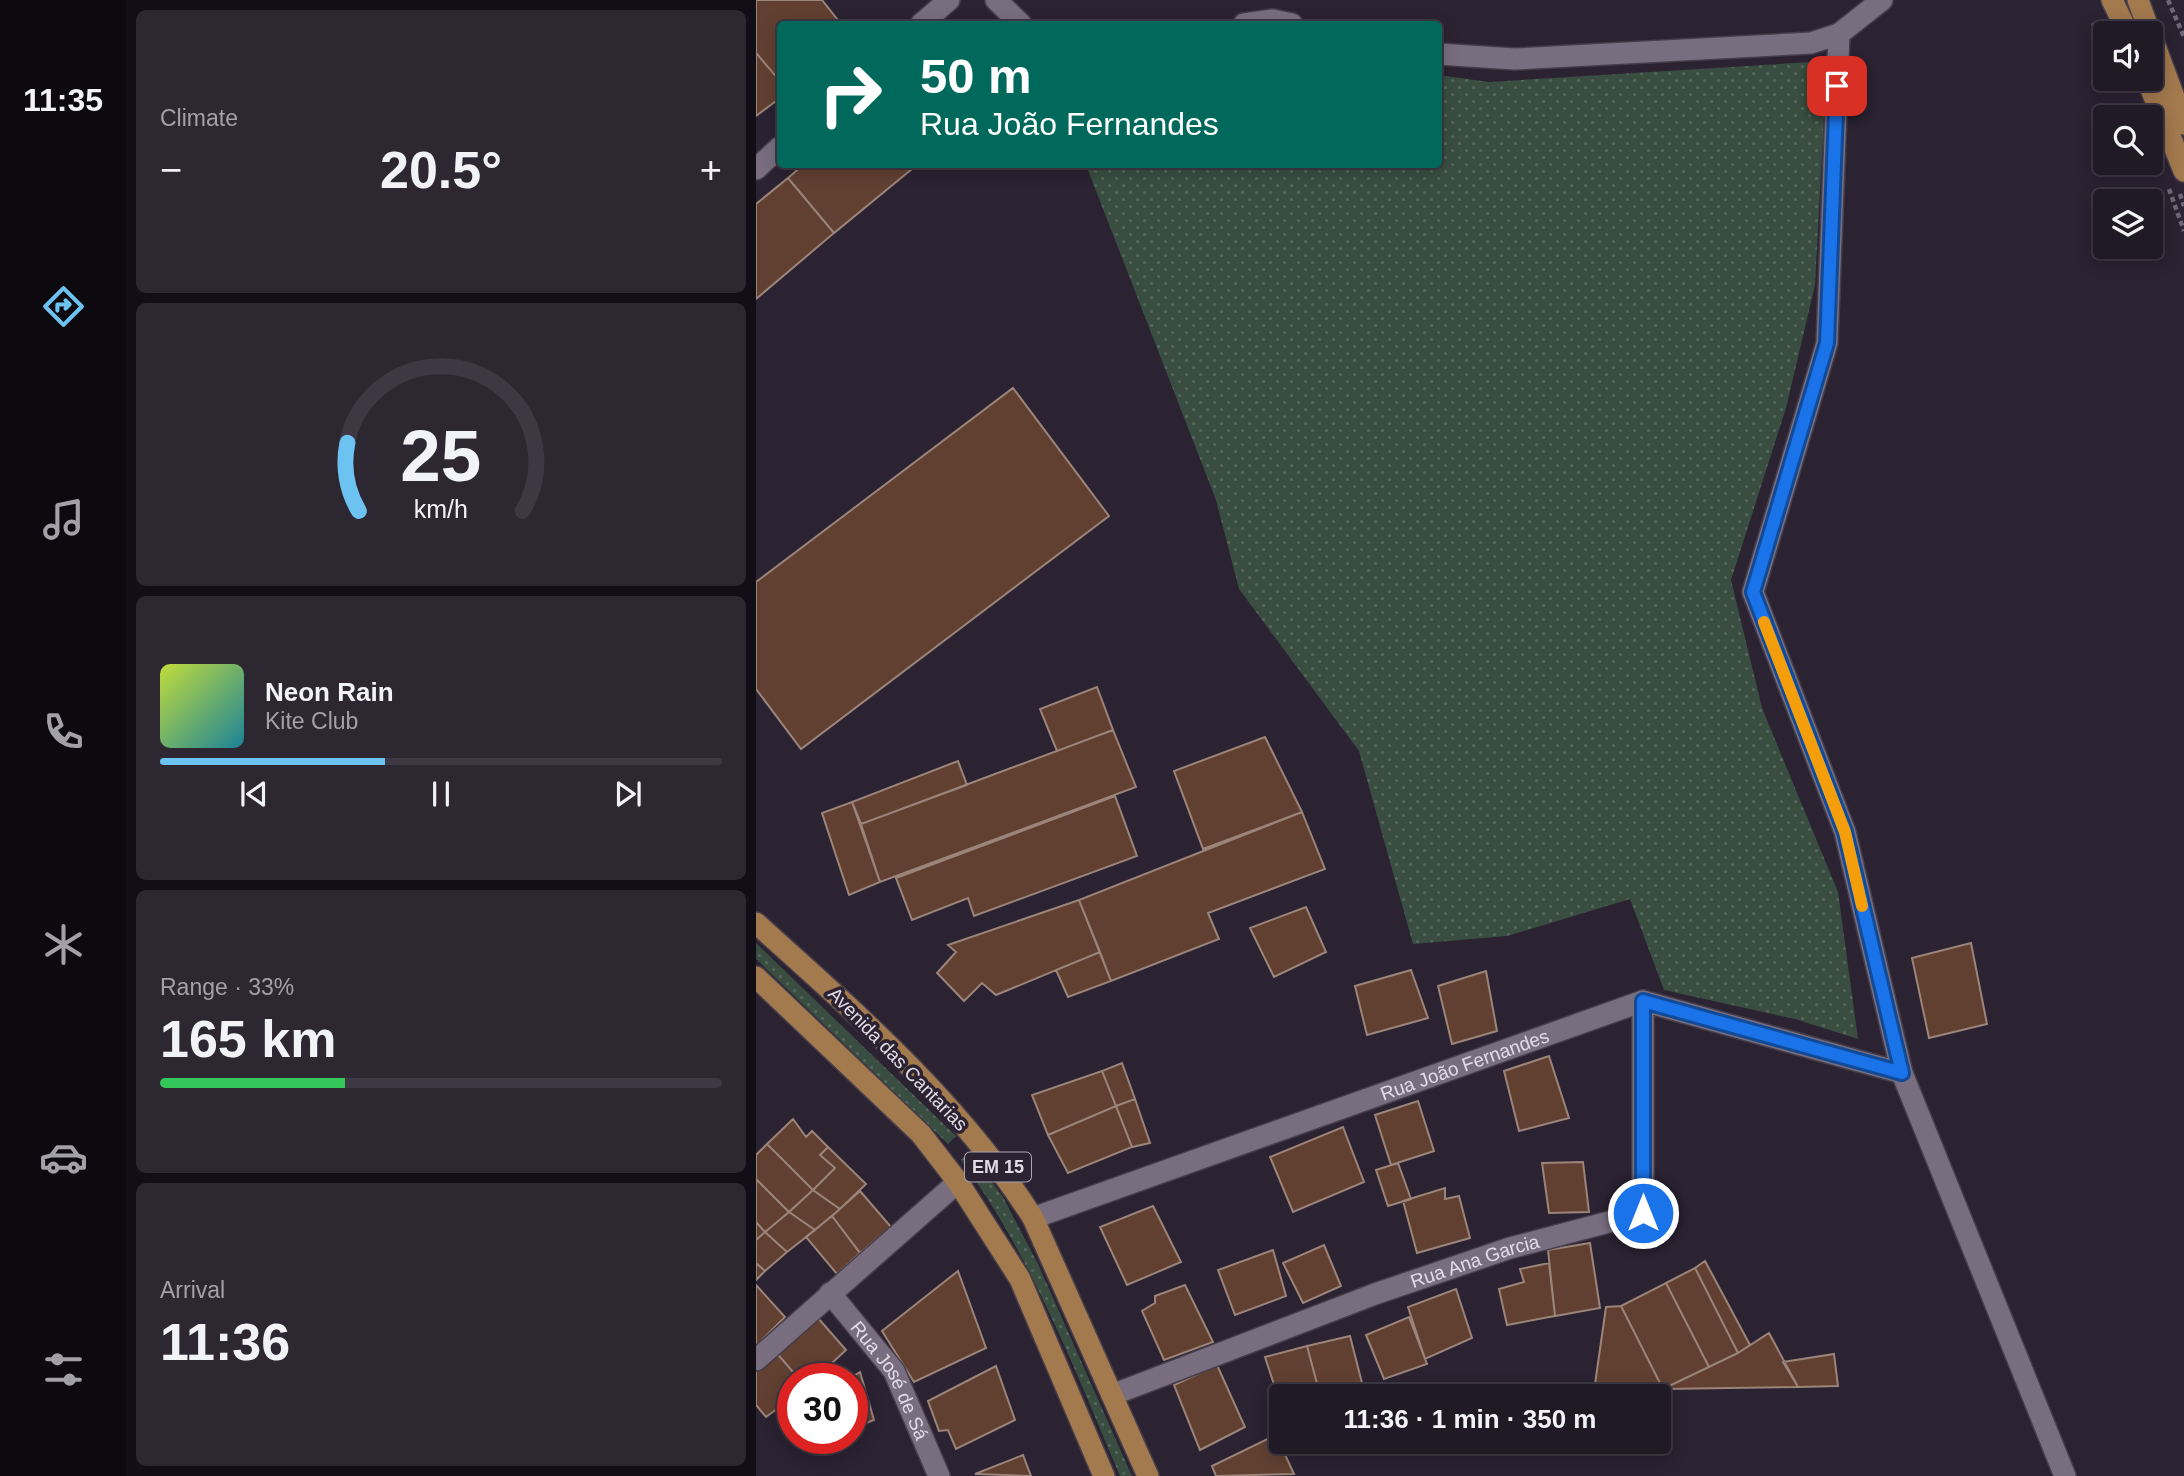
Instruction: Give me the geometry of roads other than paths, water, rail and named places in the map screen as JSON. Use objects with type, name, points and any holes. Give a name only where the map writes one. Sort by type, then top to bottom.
[{"type":"main road","points":[[2112,0],[2122,21]]},
{"type":"main road","points":[[2138,0],[2145,21]]},
{"type":"main road","points":[[2163,68],[2184,124]]},
{"type":"main road","points":[[2152,91],[2184,171]]},
{"type":"main road","name":"Avenida das Cantarias","points":[[756,923],[866,1022],[946,1102],[1010,1180],[1033,1218],[1148,1476]]},
{"type":"main road","name":"Avenida das Cantarias","points":[[756,977],[921,1133],[958,1182],[1020,1279],[1104,1476]]},
{"type":"street","points":[[924,21],[949,0]]},
{"type":"street","points":[[996,0],[1018,21]]},
{"type":"street","points":[[1442,54],[1515,60],[1811,43],[1839,34],[1882,0]]},
{"type":"street","points":[[1839,34],[1827,343],[1753,592],[1845,832],[1902,1073],[2065,1476]]},
{"type":"street","points":[[756,169],[777,150]]},
{"type":"street","points":[[1643,1001],[1902,1073]]},
{"type":"street","name":"Rua João Fernandes","points":[[1033,1218],[1643,1001]]},
{"type":"street","name":"Rua Ana Garcia","points":[[1112,1395],[1375,1294],[1510,1248],[1643,1213],[1643,1001]]},
{"type":"street","points":[[756,1360],[958,1182]]},
{"type":"street","name":"Rua José de Sá","points":[[830,1293],[894,1371],[939,1476]]}]
